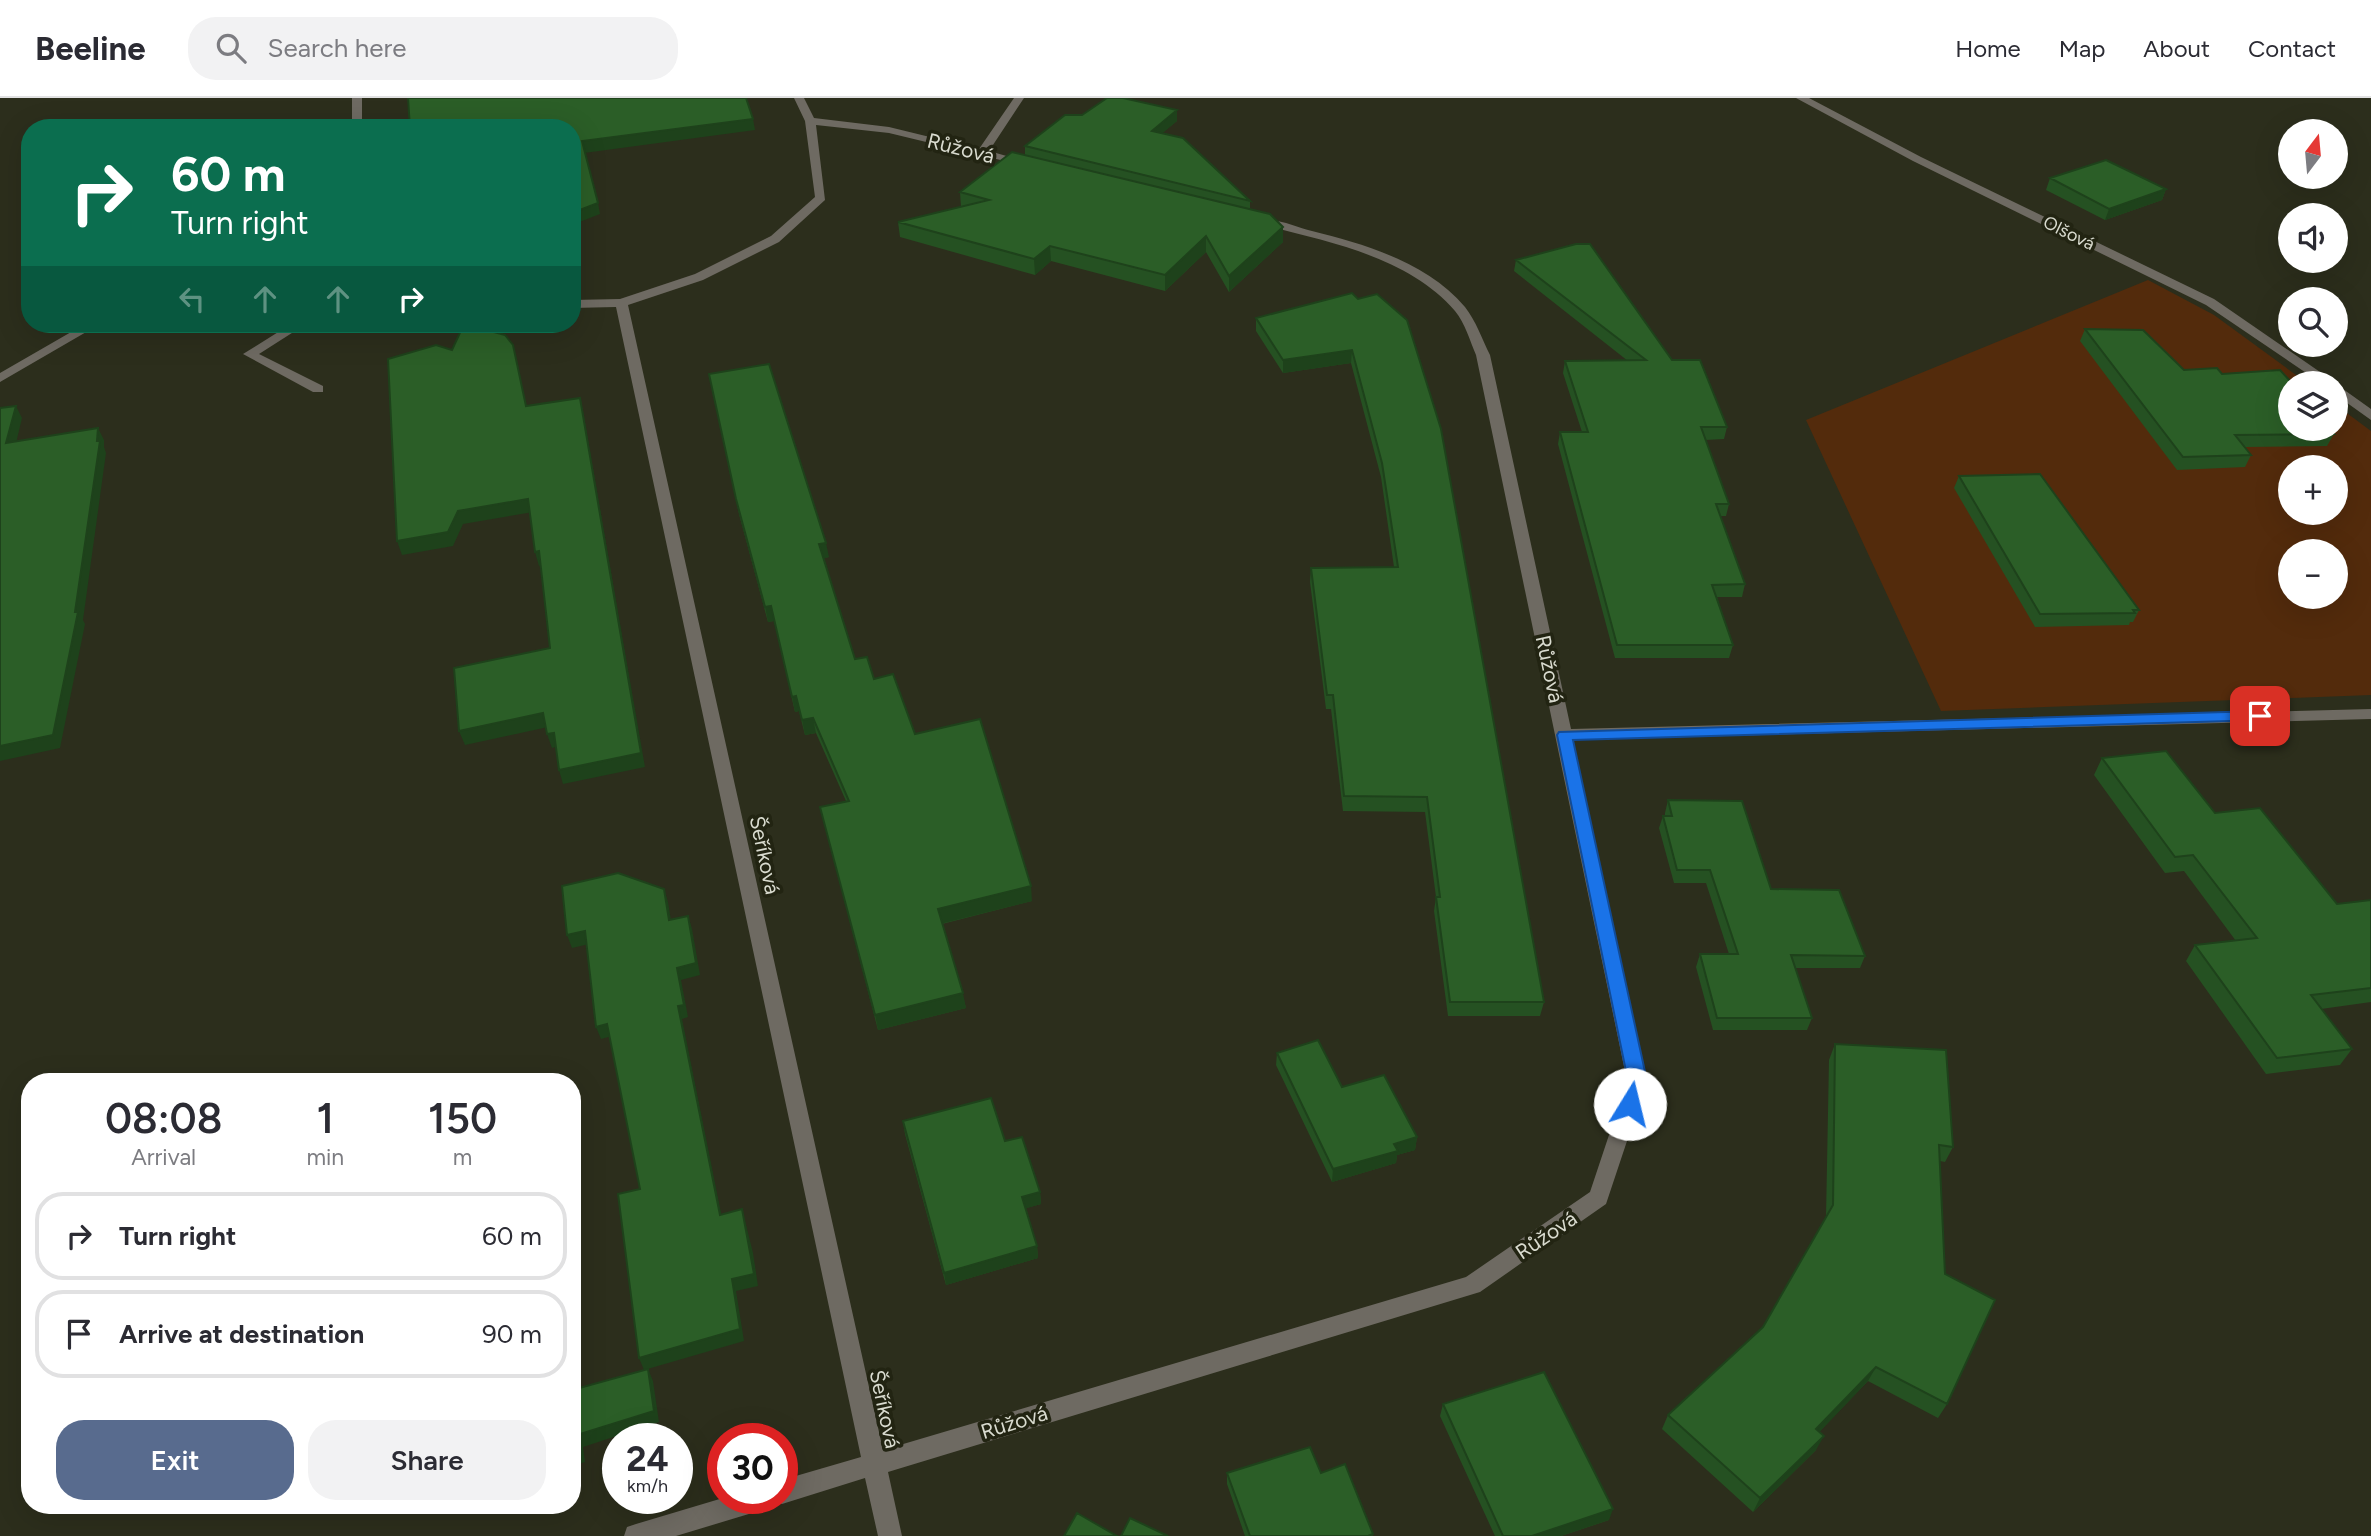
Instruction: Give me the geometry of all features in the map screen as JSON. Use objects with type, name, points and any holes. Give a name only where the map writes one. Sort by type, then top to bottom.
[{"type":"street","points":[[357,98],[358,119]]},
{"type":"street","points":[[581,304],[621,303],[699,277],[775,239],[821,198],[810,121],[799,98]]},
{"type":"street","points":[[982,153],[1019,98]]},
{"type":"street","name":"Olšová","points":[[1801,98],[1917,159],[2210,302],[2311,371]]},
{"type":"street","name":"Růžová","points":[[810,121],[889,130],[1037,166]]},
{"type":"street","name":"Růžová","points":[[798,1487],[1472,1285],[1599,1198],[1637,1081],[1483,355],[1460,308],[1407,267],[1334,239],[1253,219]]},
{"type":"street","name":"Šeříková","points":[[621,303],[874,1464]]},
{"type":"street","points":[[0,378],[78,333]]},
{"type":"street","points":[[285,333],[249,354],[318,389]]},
{"type":"street","points":[[2348,398],[2371,416]]},
{"type":"street","points":[[1564,735],[2371,713]]},
{"type":"street","points":[[874,1464],[890,1536]]},
{"type":"street","points":[[636,1536],[709,1514]]},
{"type":"shaded area","points":[[2148,280],[2214,315],[2291,371],[2278,371],[2278,441],[2348,441],[2348,414],[2371,431],[2371,695],[1941,711],[1806,420]]},
{"type":"building","points":[[408,98],[746,98],[753,119],[582,141],[598,203],[581,210],[581,119],[409,119]]},
{"type":"building","points":[[1107,98],[1123,98],[1177,110],[1152,131],[1183,138],[1250,201],[1025,146],[1065,115],[1082,115]]},
{"type":"building","points":[[1012,152],[1270,214],[1283,227],[1229,276],[1206,236],[1165,275],[1050,246],[1034,259],[898,222],[989,200],[960,192]]},
{"type":"building","points":[[2106,160],[2166,189],[2109,209],[2050,178]]},
{"type":"building","points":[[1576,244],[1590,244],[1672,360],[1700,360],[1727,427],[1701,427],[1729,504],[1716,504],[1745,584],[1712,585],[1733,645],[1617,645],[1560,432],[1588,432],[1565,361],[1646,360],[1516,260]]},
{"type":"building","points":[[1352,293],[1358,299],[1377,294],[1407,320],[1441,429],[1544,1002],[1450,1002],[1436,897],[1440,897],[1427,797],[1344,796],[1333,695],[1327,695],[1311,568],[1398,567],[1382,463],[1352,350],[1283,360],[1256,318]]},
{"type":"building","points":[[2085,329],[2143,330],[2184,370],[2217,368],[2222,374],[2280,370],[2281,371],[2278,371],[2278,435],[2235,435],[2251,455],[2183,457]]},
{"type":"building","points":[[460,333],[505,335],[513,345],[526,406],[580,398],[641,753],[559,770],[554,733],[547,734],[543,713],[459,731],[454,668],[550,648],[539,551],[535,552],[528,499],[458,511],[448,532],[397,541],[388,359],[436,345],[452,350]]},
{"type":"building","points":[[769,364],[826,543],[819,544],[855,659],[867,657],[874,679],[893,674],[915,734],[980,719],[1031,886],[938,909],[963,993],[875,1015],[820,807],[849,801],[813,718],[802,720],[796,696],[792,697],[771,606],[765,607],[736,499],[709,374]]},
{"type":"building","points":[[16,406],[6,443],[98,428],[97,441],[100,441],[75,612],[78,612],[53,735],[0,746],[0,408]]},
{"type":"building","points":[[2040,474],[2139,610],[2133,610],[2135,613],[2040,614],[1959,476]]},
{"type":"building","points":[[2166,751],[2215,813],[2260,808],[2337,904],[2371,900],[2371,988],[2311,995],[2352,1049],[2277,1058],[2195,945],[2257,938],[2193,855],[2175,857],[2102,758]]},
{"type":"building","points":[[1668,800],[1742,801],[1771,889],[1839,890],[1865,956],[1791,955],[1812,1018],[1717,1018],[1700,954],[1738,954],[1710,870],[1677,870],[1663,816],[1672,816]]},
{"type":"building","points":[[618,873],[664,889],[669,920],[688,916],[696,963],[677,968],[684,1005],[678,1006],[720,1215],[742,1209],[754,1274],[732,1279],[740,1329],[639,1358],[618,1194],[640,1189],[607,1024],[596,1027],[585,931],[567,935],[562,886]]},
{"type":"building","points":[[1318,1040],[1342,1087],[1384,1075],[1417,1137],[1394,1144],[1398,1151],[1333,1169],[1277,1053]]},
{"type":"building","points":[[1835,1044],[1946,1050],[1953,1147],[1939,1145],[1945,1274],[1995,1300],[1947,1404],[1876,1367],[1816,1429],[1824,1436],[1760,1498],[1668,1415],[1763,1327],[1833,1205]]},
{"type":"building","points":[[991,1098],[1005,1141],[1022,1137],[1040,1192],[1022,1197],[1037,1246],[944,1273],[903,1121]]},
{"type":"building","points":[[648,1369],[654,1411],[615,1423],[602,1423],[602,1427],[581,1434],[581,1388]]},
{"type":"building","points":[[1544,1372],[1613,1509],[1532,1536],[1503,1536],[1443,1404]]},
{"type":"building","points":[[1310,1447],[1321,1473],[1345,1464],[1373,1534],[1250,1536],[1227,1473]]},
{"type":"building","points":[[1077,1513],[1117,1536],[1064,1536]]},
{"type":"building","points":[[1130,1518],[1168,1536],[1121,1536]]},
{"type":"route","points":[[1630,1104],[1637,1081],[1564,735],[2260,716]]}]
